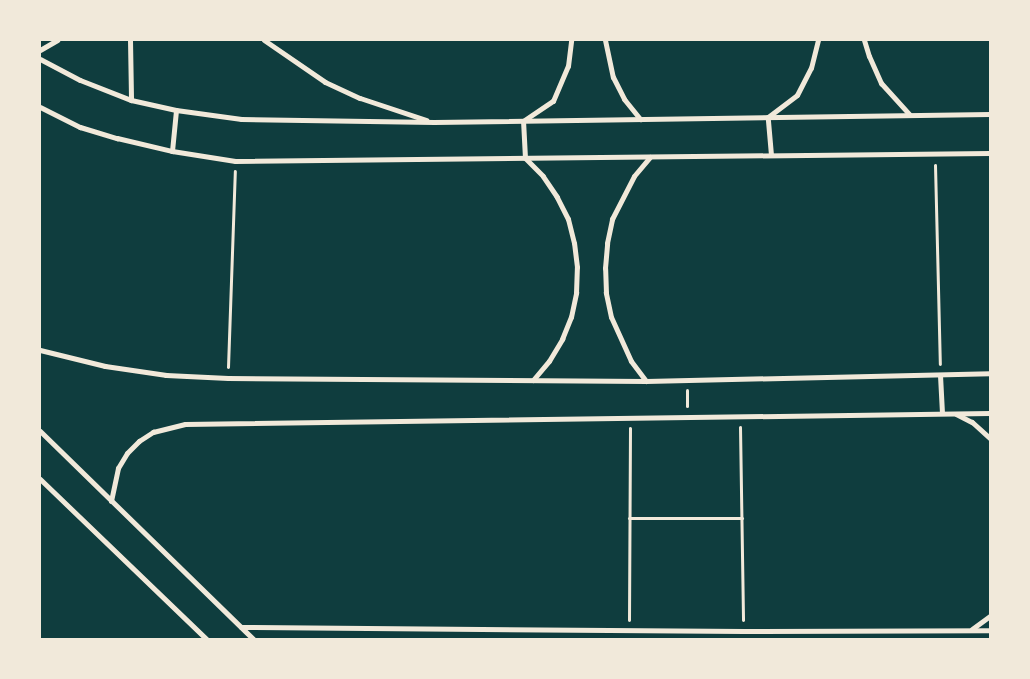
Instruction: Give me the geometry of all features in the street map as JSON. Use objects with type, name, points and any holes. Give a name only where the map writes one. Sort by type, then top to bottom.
[{"type":"street","points":[[40,50],[58,40]]},
{"type":"street","points":[[130,40],[131,100]]},
{"type":"street","points":[[264,40],[292,61],[334,86],[396,112],[434,122]]},
{"type":"street","points":[[523,120],[553,101],[568,66],[571,40]]},
{"type":"street","points":[[605,40],[609,66],[616,83],[624,100],[640,119]]},
{"type":"street","points":[[768,117],[797,94],[811,68],[818,40]]},
{"type":"street","points":[[864,40],[868,56],[881,83],[910,115]]},
{"type":"street","points":[[40,59],[80,80],[131,100],[176,110],[241,119],[434,122],[990,114]]},
{"type":"street","points":[[40,107],[80,127],[117,138],[172,151],[235,161],[990,153]]},
{"type":"street","points":[[172,151],[176,110]]},
{"type":"street","points":[[768,117],[770,155]]},
{"type":"street","points":[[523,120],[525,158],[543,176],[557,197],[568,219],[574,243],[577,268],[576,292],[568,324],[549,361],[534,380]]},
{"type":"street","points":[[646,381],[631,361],[617,332],[606,292],[604,268],[606,243],[612,220],[634,176],[650,157]]},
{"type":"street","points":[[40,350],[105,366],[166,375],[228,378],[646,381],[990,374]]},
{"type":"street","points":[[940,375],[942,413]]},
{"type":"street","points":[[111,501],[118,468],[127,453],[139,441],[153,432],[169,426],[185,424],[990,412]]},
{"type":"street","points":[[956,413],[972,422],[990,438]]},
{"type":"street","points":[[40,432],[253,639]]},
{"type":"street","points":[[40,479],[206,639]]},
{"type":"street","points":[[970,630],[990,616]]},
{"type":"street","points":[[241,628],[744,631],[990,630]]},
{"type":"path","points":[[935,153],[940,375]]},
{"type":"path","points":[[228,378],[235,161]]},
{"type":"path","points":[[687,380],[687,417]]},
{"type":"path","points":[[740,416],[744,631]]},
{"type":"path","points":[[629,630],[630,418]]},
{"type":"path","points":[[629,518],[742,518]]}]
